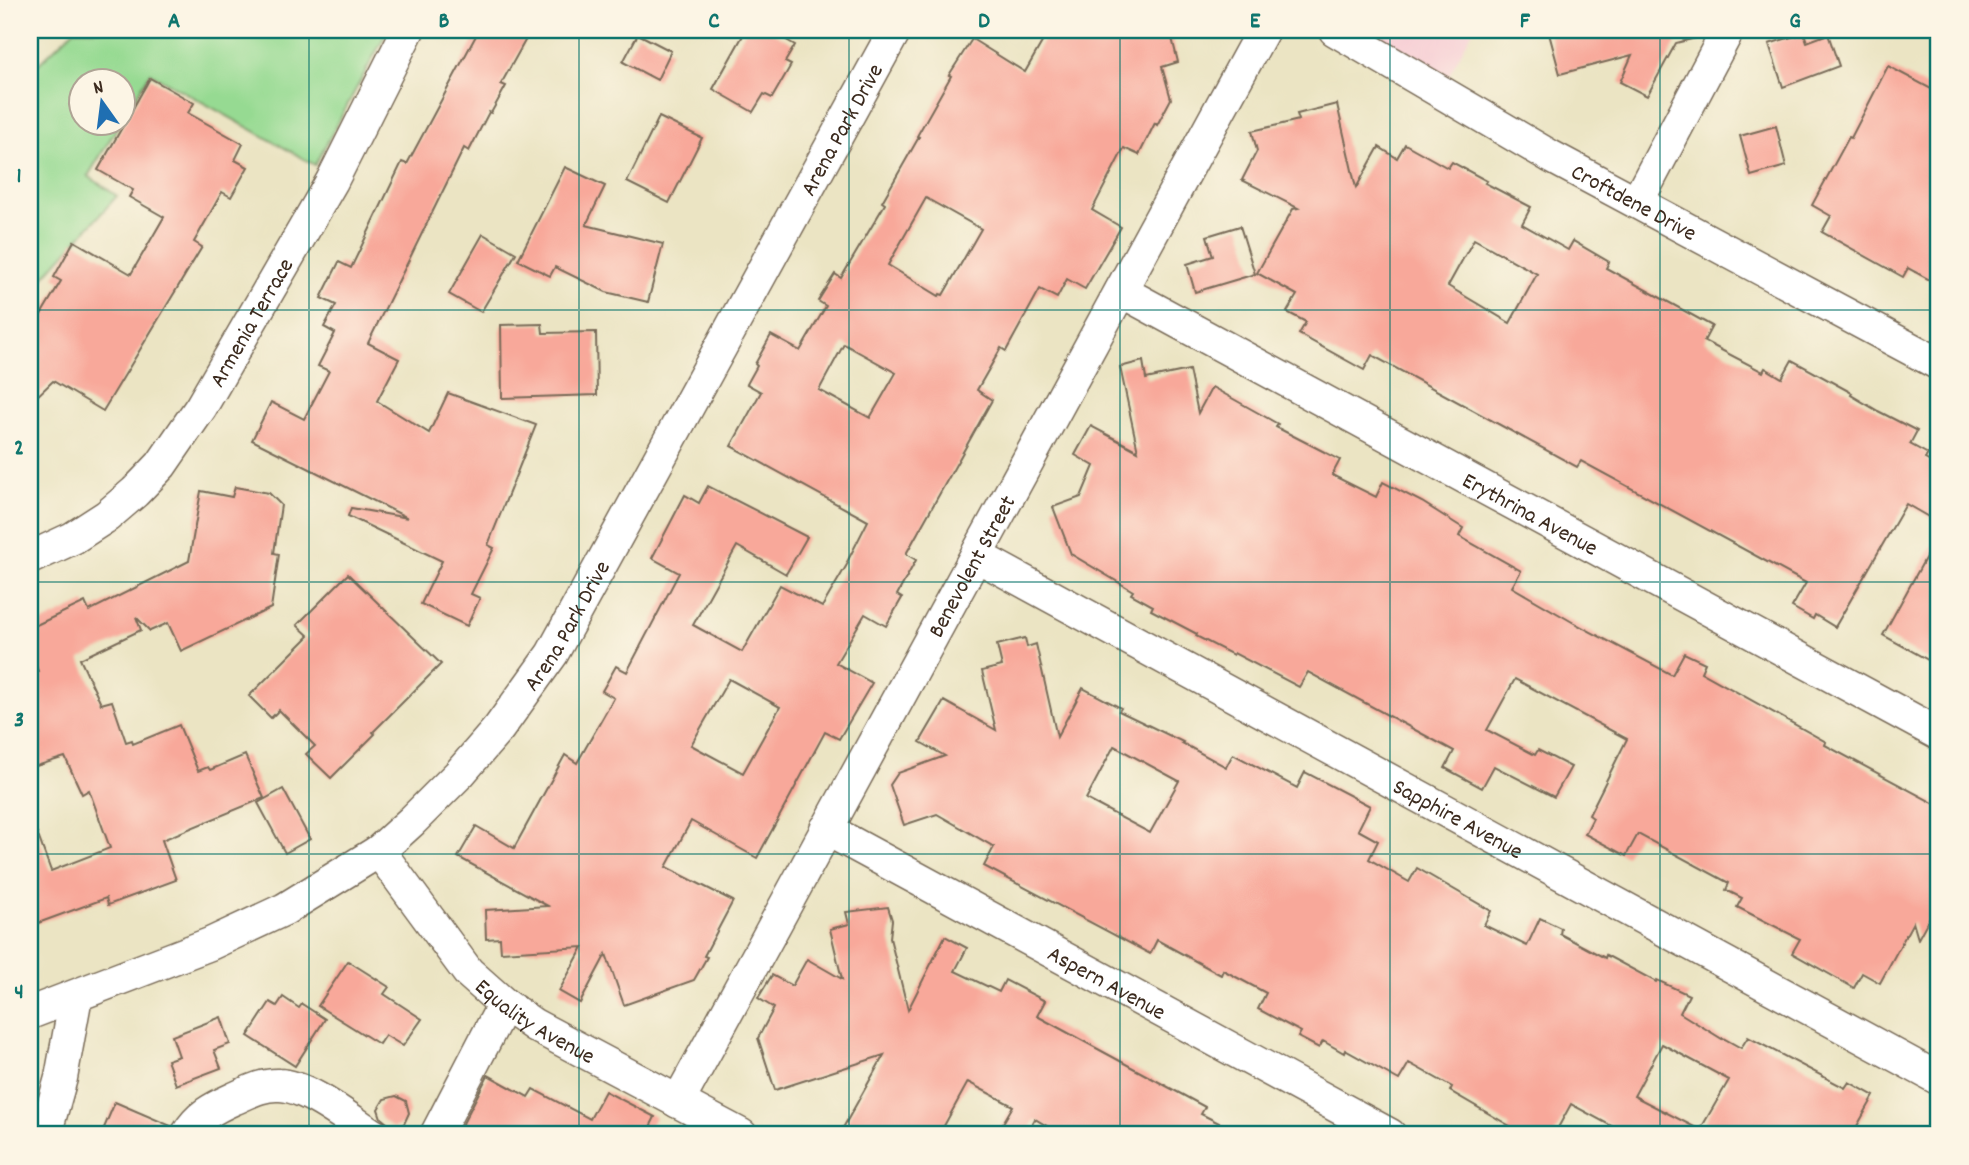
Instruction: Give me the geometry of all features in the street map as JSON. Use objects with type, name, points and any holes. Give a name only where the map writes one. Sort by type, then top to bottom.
[{"type":"street","name":"Armenia Terrace","points":[[30,558],[73,538],[107,516],[135,492],[167,456],[201,407],[332,181],[408,30]]},
{"type":"street","name":"Arena Park Drive","points":[[30,1013],[210,944],[285,909],[379,851],[460,773],[499,727],[552,654],[895,30]]},
{"type":"street","name":"Benevolent Street","points":[[678,1102],[1263,30]]},
{"type":"street","name":"Croftdene Drive","points":[[1335,30],[1550,156],[1939,364]]},
{"type":"street","points":[[1637,202],[1728,30]]},
{"type":"street","name":"Erythrina Avenue","points":[[1121,291],[1939,734]]},
{"type":"street","name":"Sapphire Avenue","points":[[977,556],[1939,1079]]},
{"type":"street","name":"Aspern Avenue","points":[[826,829],[1390,1135]]},
{"type":"street","name":"Equality Avenue","points":[[379,851],[468,972],[504,1004],[534,1025],[741,1135]]},
{"type":"street","points":[[46,1135],[61,1078],[76,996]]},
{"type":"street","points":[[436,1135],[504,1004]]},
{"type":"street","points":[[187,1135],[197,1119],[215,1107],[260,1087],[277,1085],[291,1086],[311,1095],[373,1135]]},
{"type":"shaded area","points":[[1341,30],[1473,30],[1442,88]]},
{"type":"green space","points":[[74,30],[388,30],[315,165],[150,73],[136,97],[136,66],[66,66],[66,136],[112,136],[88,176],[117,196],[30,292],[30,72]]},
{"type":"building","points":[[479,30],[531,30],[501,84],[506,86],[491,113],[489,112],[469,151],[464,148],[368,343],[399,359],[377,401],[429,433],[448,393],[536,425],[488,545],[494,548],[471,594],[480,598],[467,626],[421,604],[442,561],[348,516],[351,508],[408,518],[252,440],[271,402],[304,419],[329,371],[318,366],[335,333],[324,327],[336,305],[321,298],[339,262],[351,268],[402,162],[407,164]]},
{"type":"building","points":[[746,30],[769,30],[795,45],[785,62],[791,65],[772,98],[764,94],[753,112],[713,89]]},
{"type":"building","points":[[1049,30],[1170,30],[1178,62],[1162,67],[1171,99],[1139,155],[1124,148],[1092,210],[1121,227],[1085,289],[1067,279],[1057,298],[1040,289],[1006,351],[1001,348],[977,390],[992,400],[906,554],[916,560],[897,595],[902,598],[886,626],[865,614],[836,663],[872,683],[839,739],[825,732],[757,858],[691,821],[666,867],[733,901],[694,980],[624,1005],[606,954],[580,1003],[559,991],[583,947],[501,952],[500,938],[486,939],[485,910],[548,906],[458,857],[476,826],[514,848],[565,755],[577,763],[614,698],[602,691],[616,666],[627,672],[679,573],[652,558],[685,495],[699,503],[708,486],[807,537],[786,574],[737,546],[693,625],[742,652],[780,585],[822,607],[848,563],[868,521],[731,446],[761,392],[747,384],[771,335],[800,351],[826,306],[818,301],[835,274],[841,278],[885,204],[882,202],[919,137],[917,136],[951,76],[949,75],[972,39],[1025,72]],"holes":[[[926,198],[981,229],[943,295],[939,296],[888,265]],[[844,344],[896,373],[870,418],[819,390]],[[729,679],[780,707],[743,773],[691,745]]]},
{"type":"building","points":[[1548,30],[1695,30],[1696,38],[1676,43],[1647,96],[1620,82],[1632,55],[1560,74]]},
{"type":"building","points":[[1804,33],[1807,42],[1828,34],[1839,66],[1783,87],[1769,44]]},
{"type":"building","points":[[638,34],[671,51],[657,80],[623,62]]},
{"type":"building","points":[[1888,66],[1939,93],[1939,285],[1908,268],[1903,277],[1822,232],[1831,216],[1812,205]]},
{"type":"building","points":[[150,78],[194,103],[188,113],[243,144],[235,160],[248,167],[231,197],[222,192],[194,242],[202,247],[103,411],[53,381],[30,403],[30,333],[61,281],[54,277],[74,241],[131,274],[164,217],[129,197],[133,190],[98,170],[117,136],[136,136],[136,103]]},
{"type":"building","points":[[1337,104],[1356,188],[1379,147],[1397,158],[1405,144],[1448,168],[1452,162],[1531,207],[1522,224],[1568,250],[1573,241],[1609,262],[1606,268],[1712,326],[1704,341],[1763,372],[1765,368],[1782,378],[1792,360],[1917,431],[1910,444],[1928,454],[1925,459],[1939,467],[1939,523],[1906,504],[1835,627],[1815,615],[1813,619],[1792,607],[1806,583],[1581,461],[1577,467],[1372,355],[1364,370],[1299,334],[1306,322],[1287,312],[1297,295],[1257,273],[1293,209],[1298,208],[1242,180],[1257,151],[1252,131],[1299,120],[1297,114]],"holes":[[[1474,239],[1537,274],[1510,323],[1448,286]]]},
{"type":"building","points":[[659,117],[702,138],[669,203],[627,182]]},
{"type":"building","points":[[1776,126],[1786,166],[1751,176],[1740,136]]},
{"type":"building","points":[[565,167],[605,186],[586,225],[663,244],[648,302],[606,292],[555,267],[550,276],[518,260]]},
{"type":"building","points":[[1240,226],[1255,274],[1195,292],[1187,264],[1213,256],[1207,236]]},
{"type":"building","points":[[483,234],[516,253],[481,312],[449,294]]},
{"type":"building","points":[[542,324],[543,333],[596,332],[597,395],[502,398],[501,325]]},
{"type":"building","points":[[1143,361],[1146,379],[1189,370],[1198,413],[1212,387],[1278,424],[1276,427],[1340,460],[1332,475],[1376,497],[1383,482],[1422,502],[1463,528],[1459,536],[1521,571],[1512,587],[1574,623],[1672,675],[1684,653],[1705,663],[1701,672],[1826,742],[1825,745],[1939,806],[1939,900],[1918,939],[1913,922],[1880,983],[1862,973],[1854,988],[1792,953],[1800,939],[1737,907],[1742,898],[1726,890],[1729,883],[1638,834],[1626,856],[1585,834],[1593,818],[1589,815],[1627,739],[1515,679],[1487,730],[1535,755],[1538,750],[1571,767],[1554,797],[1494,766],[1482,788],[1445,768],[1454,751],[1308,672],[1299,687],[1196,636],[1197,634],[1151,610],[1153,606],[1131,594],[1133,591],[1071,554],[1053,507],[1081,497],[1094,466],[1075,455],[1091,426],[1138,451],[1120,367]]},
{"type":"building","points":[[235,487],[269,493],[281,505],[274,553],[279,554],[271,608],[181,651],[168,623],[150,631],[136,617],[141,630],[80,659],[101,704],[112,701],[126,742],[132,740],[133,744],[179,725],[198,771],[208,767],[210,770],[245,755],[264,798],[162,840],[176,880],[108,905],[106,898],[30,926],[30,823],[33,822],[51,871],[110,848],[89,790],[82,794],[65,757],[30,768],[30,675],[38,671],[30,653],[30,628],[85,602],[89,611],[189,561],[201,491],[232,497]]},
{"type":"building","points":[[1939,533],[1939,666],[1883,635]]},
{"type":"building","points":[[348,574],[441,664],[331,778],[306,754],[315,746],[279,710],[271,718],[249,696],[309,636],[297,625]]},
{"type":"building","points":[[1025,638],[1027,647],[1036,644],[1057,737],[1083,688],[1121,708],[1119,711],[1183,742],[1226,767],[1233,754],[1297,788],[1305,772],[1370,806],[1358,830],[1378,841],[1369,859],[1409,882],[1417,868],[1491,911],[1484,925],[1527,946],[1540,918],[1561,928],[1560,934],[1605,958],[1606,955],[1656,982],[1657,980],[1689,995],[1680,1013],[1722,1039],[1741,1048],[1748,1037],[1845,1088],[1849,1082],[1874,1096],[1852,1135],[1628,1135],[1571,1104],[1554,1135],[1505,1135],[1510,1126],[1450,1091],[1452,1087],[1409,1063],[1399,1080],[1323,1041],[1319,1048],[1298,1037],[1301,1032],[1258,1009],[1266,993],[1223,970],[1221,975],[1157,940],[1150,954],[984,866],[994,847],[937,814],[904,825],[890,785],[898,773],[945,756],[920,742],[944,701],[996,730],[982,671],[1002,666],[997,645]],"holes":[[[1114,746],[1179,781],[1150,833],[1086,799]],[[1662,1044],[1729,1080],[1700,1130],[1634,1096]]]},
{"type":"building","points":[[283,789],[310,839],[285,853],[258,803]]},
{"type":"building","points":[[888,907],[892,920],[890,938],[908,1010],[945,936],[967,948],[955,971],[999,992],[1005,980],[1045,1001],[1037,1016],[1205,1107],[1201,1114],[1243,1135],[1062,1135],[1035,1119],[1026,1135],[996,1135],[1013,1106],[968,1082],[939,1135],[839,1135],[884,1055],[775,1090],[758,1038],[774,1008],[758,998],[772,975],[792,986],[807,959],[842,979],[830,929],[849,924],[846,912]]},
{"type":"building","points":[[348,961],[389,987],[384,994],[422,1019],[403,1046],[385,1035],[379,1044],[318,1006]]},
{"type":"building","points":[[283,997],[299,1008],[302,1004],[325,1019],[295,1066],[248,1036],[270,1002],[277,1006]]},
{"type":"building","points":[[221,1017],[230,1044],[214,1050],[221,1068],[176,1085],[167,1060],[179,1056],[172,1036]]},
{"type":"building","points":[[488,1075],[528,1097],[533,1089],[590,1119],[605,1091],[655,1117],[646,1135],[457,1135]]},
{"type":"building","points":[[396,1096],[406,1101],[409,1113],[404,1124],[393,1128],[381,1118],[378,1109],[384,1099]]},
{"type":"building","points":[[115,1102],[171,1126],[169,1135],[101,1135]]}]
